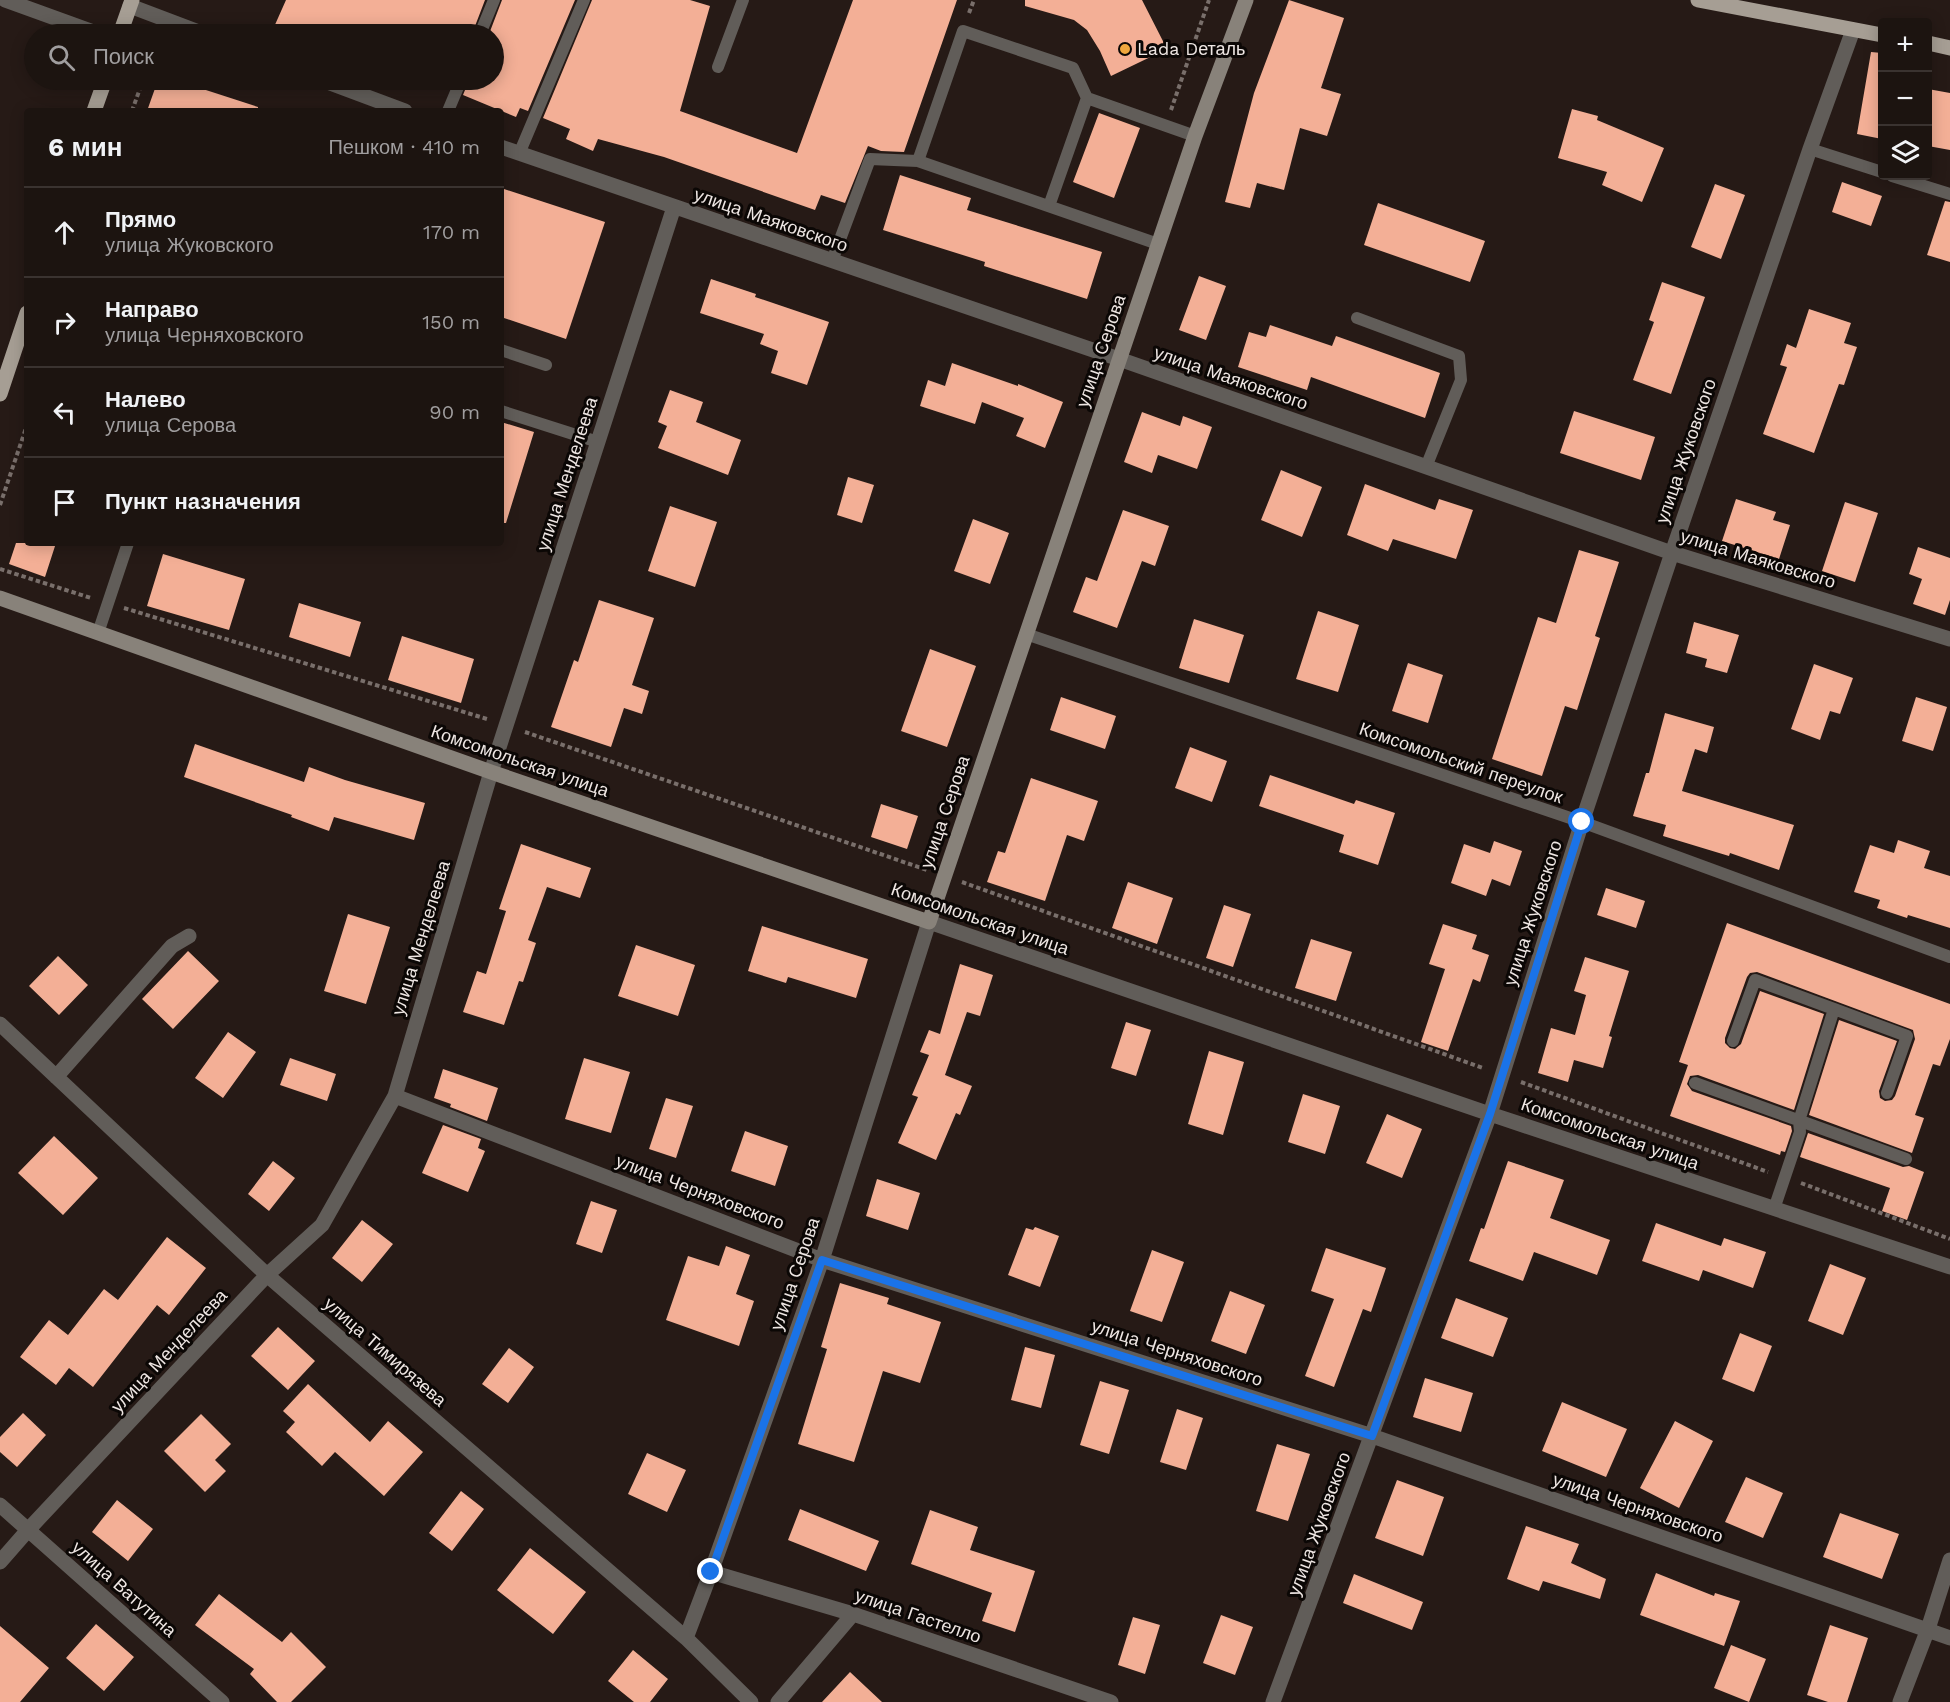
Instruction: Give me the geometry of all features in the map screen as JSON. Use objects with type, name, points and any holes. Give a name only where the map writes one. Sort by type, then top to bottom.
[{"type":"main road","name":"улица Серова","points":[[929,922],[1195,136],[1246,0]]},
{"type":"main road","points":[[1698,0],[1878,34]]},
{"type":"main road","points":[[124,24],[131,3]]},
{"type":"main road","points":[[1932,45],[1950,48]]},
{"type":"main road","points":[[95,108],[101,90]]},
{"type":"main road","points":[[0,394],[24,322]]},
{"type":"main road","name":"Комсомольская улица","points":[[0,598],[491,772],[929,922]]},
{"type":"street","points":[[5,0],[71,24]]},
{"type":"street","points":[[131,3],[180,24]]},
{"type":"street","name":"улица Жуковского","points":[[1273,1702],[1490,1114],[1582,822],[1672,553],[1853,30]]},
{"type":"street","points":[[349,90],[397,108]]},
{"type":"street","name":"улица Маяковского","points":[[504,148],[1119,359],[1672,553],[1950,639]]},
{"type":"street","name":"улица Менделеева","points":[[0,1562],[267,1275],[322,1225],[395,1096],[491,772],[674,207]]},
{"type":"street","name":"Комсомольская улица","points":[[929,922],[1950,1268]]},
{"type":"street","name":"улица Серова","points":[[686,1638],[822,1260],[929,922]]},
{"type":"street","points":[[56,1077],[172,946],[189,936]]},
{"type":"street","name":"улица Тимирязева","points":[[0,1024],[267,1275],[686,1638],[750,1702]]},
{"type":"street","name":"улица Черняховского","points":[[395,1096],[822,1260],[1372,1436],[1950,1638]]},
{"type":"street","name":"улица Ватутина","points":[[0,1505],[222,1702]]},
{"type":"street","points":[[1900,1702],[1928,1629],[1950,1560]]},
{"type":"street","name":"улица Гастелло","points":[[711,1572],[853,1614],[1111,1702]]},
{"type":"street","points":[[778,1702],[853,1614]]},
{"type":"lane","points":[[484,24],[494,0]]},
{"type":"lane","points":[[519,154],[584,0]]},
{"type":"lane","points":[[718,67],[743,0]]},
{"type":"lane","points":[[918,161],[963,32],[1074,68],[1087,98],[1049,206]]},
{"type":"lane","points":[[449,108],[457,90]]},
{"type":"lane","points":[[1087,98],[1195,136]]},
{"type":"lane","points":[[1810,149],[1878,171]]},
{"type":"lane","points":[[832,261],[870,159],[918,161],[1158,244]]},
{"type":"lane","points":[[1905,180],[1950,194]]},
{"type":"lane","points":[[1358,318],[1459,356],[1461,380],[1426,467]]},
{"type":"lane","points":[[504,351],[546,365]]},
{"type":"lane","points":[[504,412],[598,442]]},
{"type":"lane","points":[[98,633],[127,546]]},
{"type":"lane","name":"Комсомольский переулок","points":[[1026,634],[1582,822],[1950,957]]},
{"type":"lane","points":[[1733,1041],[1755,981],[1907,1036],[1887,1093]]},
{"type":"lane","points":[[1774,1209],[1800,1132],[1799,1121],[1834,1009]]},
{"type":"lane","points":[[1695,1083],[1906,1159]]},
{"type":"path","points":[[1166,126],[1209,0]]},
{"type":"path","points":[[133,108],[139,90]]},
{"type":"path","points":[[0,505],[24,434]]},
{"type":"path","points":[[0,569],[506,725],[944,876],[1502,1075],[1950,1239]]},
{"type":"building","points":[[286,0],[485,0],[476,24],[275,24]]},
{"type":"building","points":[[502,0],[575,0],[528,111],[520,108],[516,117],[504,112],[504,108],[494,108],[463,95],[465,90],[504,90],[504,24],[493,24]]},
{"type":"building","points":[[592,0],[690,0],[710,6],[680,111],[797,153],[853,0],[957,0],[904,152],[881,151],[868,146],[845,203],[821,195],[815,210],[664,157],[598,139],[593,151],[566,139],[570,129],[543,118]]},
{"type":"building","points":[[1025,0],[1142,0],[1167,49],[1111,76],[1100,51],[1087,30],[1074,20],[1025,6]]},
{"type":"building","points":[[1289,0],[1344,18],[1321,88],[1341,94],[1327,136],[1300,128],[1284,190],[1257,183],[1250,208],[1225,202],[1254,93]]},
{"type":"building","points":[[1871,52],[1878,53],[1878,138],[1857,134]]},
{"type":"building","points":[[154,90],[206,90],[258,107],[258,108],[148,108]]},
{"type":"building","points":[[1932,90],[1950,93],[1950,150],[1932,147]]},
{"type":"building","points":[[1572,109],[1598,116],[1597,120],[1664,148],[1642,202],[1602,185],[1607,172],[1558,158]]},
{"type":"building","points":[[1099,113],[1140,128],[1114,198],[1073,182]]},
{"type":"building","points":[[900,175],[971,198],[967,210],[1102,252],[1087,299],[984,266],[985,262],[883,230]]},
{"type":"building","points":[[1842,182],[1882,196],[1871,226],[1832,212]]},
{"type":"building","points":[[1715,184],[1745,195],[1721,259],[1691,247]]},
{"type":"building","points":[[504,189],[605,222],[566,339],[504,318]]},
{"type":"building","points":[[1945,201],[1950,202],[1950,262],[1927,255]]},
{"type":"building","points":[[1378,203],[1485,241],[1470,282],[1364,245]]},
{"type":"building","points":[[1199,276],[1226,286],[1206,340],[1179,330]]},
{"type":"building","points":[[711,279],[756,294],[755,297],[829,322],[807,385],[771,373],[778,351],[760,344],[764,334],[700,313]]},
{"type":"building","points":[[1662,282],[1705,297],[1671,394],[1633,380],[1654,322],[1649,320]]},
{"type":"building","points":[[1809,309],[1851,323],[1844,343],[1857,347],[1844,385],[1839,384],[1814,453],[1763,434],[1787,367],[1780,365],[1787,344],[1796,348]]},
{"type":"building","points":[[1270,325],[1332,346],[1336,336],[1440,373],[1425,418],[1311,377],[1307,390],[1238,367],[1249,332],[1266,337]]},
{"type":"building","points":[[952,363],[1018,386],[1018,384],[1063,402],[1045,448],[1016,436],[1024,418],[982,402],[975,424],[920,406],[928,380],[945,386]]},
{"type":"building","points":[[670,390],[703,402],[696,422],[741,440],[728,475],[658,448],[667,426],[658,422]]},
{"type":"building","points":[[1574,411],[1655,437],[1641,480],[1560,453]]},
{"type":"building","points":[[1142,412],[1180,426],[1183,416],[1212,427],[1197,469],[1158,455],[1152,473],[1124,462]]},
{"type":"building","points":[[504,423],[534,432],[506,523],[504,523]]},
{"type":"building","points":[[1281,470],[1322,487],[1302,537],[1261,520]]},
{"type":"building","points":[[848,477],[874,485],[862,523],[837,515]]},
{"type":"building","points":[[1365,484],[1435,510],[1439,499],[1473,510],[1456,559],[1393,539],[1388,551],[1347,535]]},
{"type":"building","points":[[1736,499],[1776,512],[1773,520],[1790,525],[1779,559],[1722,541]]},
{"type":"building","points":[[1845,502],[1878,513],[1855,582],[1822,571]]},
{"type":"building","points":[[670,506],[717,522],[695,587],[648,571]]},
{"type":"building","points":[[1123,510],[1169,526],[1155,566],[1142,561],[1117,628],[1073,612],[1086,577],[1097,581]]},
{"type":"building","points":[[973,519],[1009,533],[990,584],[954,571]]},
{"type":"building","points":[[16,543],[24,543],[24,546],[55,546],[45,577],[9,564]]},
{"type":"building","points":[[1918,547],[1950,558],[1950,600],[1945,615],[1913,604],[1922,579],[1909,574]]},
{"type":"building","points":[[1579,550],[1619,562],[1595,636],[1600,638],[1577,710],[1565,706],[1542,776],[1492,759],[1538,617],[1556,623]]},
{"type":"building","points":[[163,554],[245,579],[229,630],[147,606]]},
{"type":"building","points":[[599,600],[654,618],[632,685],[649,691],[642,714],[624,708],[611,747],[551,727],[574,660],[578,662]]},
{"type":"building","points":[[299,603],[361,622],[350,657],[289,637]]},
{"type":"building","points":[[1318,611],[1359,625],[1338,692],[1296,679]]},
{"type":"building","points":[[1194,619],[1244,635],[1229,683],[1179,668]]},
{"type":"building","points":[[1694,622],[1739,635],[1727,673],[1705,667],[1707,659],[1686,653]]},
{"type":"building","points":[[402,636],[474,659],[461,703],[388,680]]},
{"type":"building","points":[[930,649],[976,666],[947,747],[901,731]]},
{"type":"building","points":[[1408,663],[1443,675],[1428,723],[1392,711]]},
{"type":"building","points":[[1814,664],[1853,678],[1840,714],[1830,711],[1820,740],[1791,729]]},
{"type":"building","points":[[1061,697],[1116,716],[1105,749],[1050,730]]},
{"type":"building","points":[[1916,697],[1947,707],[1933,751],[1902,741]]},
{"type":"building","points":[[1665,713],[1714,727],[1707,753],[1695,749],[1682,791],[1794,825],[1779,870],[1730,853],[1729,856],[1663,836],[1666,825],[1633,816],[1646,773],[1649,773]]},
{"type":"building","points":[[195,744],[304,782],[309,767],[425,803],[414,840],[334,817],[329,831],[291,817],[292,815],[184,777]]},
{"type":"building","points":[[1190,747],[1227,761],[1212,802],[1175,788]]},
{"type":"building","points":[[1270,775],[1354,804],[1356,800],[1395,813],[1378,865],[1339,852],[1344,835],[1259,806]]},
{"type":"building","points":[[1031,778],[1098,801],[1084,841],[1067,835],[1045,901],[987,882],[998,851],[1005,853]]},
{"type":"building","points":[[881,804],[918,816],[907,849],[871,837]]},
{"type":"building","points":[[1898,840],[1930,851],[1924,868],[1950,876],[1950,928],[1877,908],[1880,900],[1854,892],[1870,845],[1894,853]]},
{"type":"building","points":[[1494,841],[1522,851],[1510,886],[1492,879],[1486,896],[1451,883],[1464,844],[1490,853]]},
{"type":"building","points":[[521,844],[591,868],[580,898],[547,887],[528,940],[536,943],[523,982],[519,981],[504,1025],[463,1012],[477,971],[486,974],[506,911],[499,909]]},
{"type":"building","points":[[1128,882],[1173,898],[1157,944],[1112,928]]},
{"type":"building","points":[[1606,888],[1645,901],[1636,928],[1597,915]]},
{"type":"building","points":[[1224,905],[1251,914],[1233,967],[1206,958]]},
{"type":"building","points":[[348,914],[390,927],[366,1004],[324,991]]},
{"type":"building","points":[[1727,923],[1950,1004],[1950,1039],[1940,1066],[1933,1064],[1915,1115],[1924,1118],[1912,1153],[1809,1115],[1839,1020],[1897,1041],[1879,1091],[1880,1098],[1885,1101],[1892,1100],[1895,1096],[1915,1039],[1913,1030],[1757,972],[1750,973],[1747,977],[1725,1038],[1725,1043],[1730,1048],[1735,1049],[1741,1044],[1760,991],[1824,1014],[1794,1110],[1698,1075],[1690,1076],[1687,1084],[1692,1091],[1791,1126],[1792,1131],[1785,1152],[1781,1151],[1780,1155],[1670,1116],[1688,1065],[1679,1062]]},
{"type":"building","points":[[1443,924],[1477,935],[1472,949],[1489,955],[1480,982],[1473,979],[1448,1051],[1421,1042],[1445,969],[1429,964]]},
{"type":"building","points":[[762,926],[868,959],[856,998],[788,977],[786,983],[748,971]]},
{"type":"building","points":[[1311,939],[1352,952],[1336,1001],[1295,988]]},
{"type":"building","points":[[636,945],[695,965],[678,1016],[618,996]]},
{"type":"building","points":[[188,951],[219,981],[173,1029],[142,999]]},
{"type":"building","points":[[58,956],[88,985],[59,1015],[29,986]]},
{"type":"building","points":[[1585,957],[1629,971],[1609,1036],[1612,1037],[1603,1068],[1574,1060],[1568,1082],[1538,1073],[1551,1028],[1575,1035],[1586,995],[1574,991]]},
{"type":"building","points":[[960,964],[993,975],[980,1016],[967,1012],[945,1075],[972,1086],[960,1115],[956,1113],[936,1160],[898,1143],[918,1097],[912,1095],[929,1055],[920,1052],[929,1030],[940,1034]]},
{"type":"building","points":[[1126,1022],[1151,1030],[1136,1076],[1111,1068]]},
{"type":"building","points":[[228,1032],[256,1052],[223,1098],[195,1078]]},
{"type":"building","points":[[1209,1051],[1244,1062],[1223,1135],[1188,1124]]},
{"type":"building","points":[[290,1058],[336,1074],[327,1101],[280,1085]]},
{"type":"building","points":[[584,1058],[630,1072],[611,1133],[565,1119]]},
{"type":"building","points":[[443,1069],[498,1088],[487,1121],[450,1107],[451,1104],[434,1098]]},
{"type":"building","points":[[1303,1094],[1340,1106],[1325,1154],[1288,1142]]},
{"type":"building","points":[[666,1098],[693,1106],[676,1158],[649,1149]]},
{"type":"building","points":[[1387,1114],[1422,1129],[1402,1178],[1366,1163]]},
{"type":"building","points":[[443,1125],[481,1139],[478,1148],[485,1151],[468,1192],[422,1173]]},
{"type":"building","points":[[745,1131],[788,1146],[775,1186],[731,1171]]},
{"type":"building","points":[[1808,1133],[1903,1167],[1909,1166],[1924,1172],[1907,1220],[1882,1211],[1890,1188],[1800,1157]]},
{"type":"building","points":[[54,1136],[98,1178],[63,1215],[18,1173]]},
{"type":"building","points":[[273,1161],[295,1178],[269,1211],[248,1194]]},
{"type":"building","points":[[1508,1161],[1564,1180],[1550,1218],[1610,1240],[1597,1275],[1534,1252],[1523,1281],[1469,1261],[1481,1228],[1484,1229]]},
{"type":"building","points":[[877,1179],[920,1193],[908,1230],[866,1216]]},
{"type":"building","points":[[591,1201],[617,1210],[602,1253],[576,1244]]},
{"type":"building","points":[[362,1220],[393,1244],[362,1282],[332,1258]]},
{"type":"building","points":[[1656,1223],[1721,1246],[1724,1238],[1766,1252],[1753,1288],[1703,1270],[1699,1281],[1642,1261]]},
{"type":"building","points":[[1035,1227],[1059,1236],[1040,1287],[1008,1275],[1026,1228],[1033,1230]]},
{"type":"building","points":[[167,1237],[206,1268],[169,1315],[157,1305],[93,1387],[69,1368],[56,1385],[20,1357],[49,1320],[68,1335],[104,1289],[118,1300]]},
{"type":"building","points":[[726,1246],[750,1255],[736,1294],[754,1301],[739,1346],[666,1320],[688,1256],[719,1266]]},
{"type":"building","points":[[1326,1248],[1386,1268],[1371,1312],[1363,1309],[1334,1387],[1305,1376],[1334,1299],[1311,1291]]},
{"type":"building","points":[[1152,1250],[1184,1262],[1162,1322],[1130,1311]]},
{"type":"building","points":[[1830,1264],[1866,1278],[1843,1335],[1808,1321]]},
{"type":"building","points":[[840,1283],[889,1298],[887,1304],[941,1322],[920,1383],[883,1371],[854,1462],[798,1444],[827,1349],[821,1347]]},
{"type":"building","points":[[1230,1291],[1265,1305],[1246,1354],[1211,1341]]},
{"type":"building","points":[[1456,1298],[1508,1318],[1493,1357],[1441,1338]]},
{"type":"building","points":[[278,1327],[315,1361],[288,1390],[251,1356]]},
{"type":"building","points":[[1740,1333],[1772,1346],[1754,1392],[1722,1379]]},
{"type":"building","points":[[1025,1347],[1055,1355],[1041,1408],[1011,1400]]},
{"type":"building","points":[[509,1348],[534,1367],[508,1403],[482,1384]]},
{"type":"building","points":[[1425,1378],[1473,1393],[1461,1432],[1413,1417]]},
{"type":"building","points":[[1100,1381],[1129,1390],[1109,1454],[1080,1445]]},
{"type":"building","points":[[308,1384],[370,1442],[388,1421],[423,1452],[384,1496],[335,1452],[322,1466],[286,1432],[295,1422],[283,1411]]},
{"type":"building","points":[[1562,1402],[1627,1429],[1606,1477],[1542,1451]]},
{"type":"building","points":[[1177,1409],[1203,1418],[1186,1470],[1160,1462]]},
{"type":"building","points":[[23,1413],[46,1435],[17,1467],[0,1452],[0,1437]]},
{"type":"building","points":[[201,1414],[231,1444],[215,1460],[226,1471],[205,1492],[164,1451]]},
{"type":"building","points":[[1675,1421],[1713,1441],[1679,1508],[1640,1488]]},
{"type":"building","points":[[1277,1444],[1310,1454],[1288,1521],[1256,1511]]},
{"type":"building","points":[[647,1453],[686,1470],[667,1512],[628,1494]]},
{"type":"building","points":[[1746,1477],[1783,1493],[1763,1538],[1725,1522]]},
{"type":"building","points":[[1397,1480],[1444,1497],[1423,1556],[1375,1538]]},
{"type":"building","points":[[461,1491],[484,1509],[452,1551],[429,1533]]},
{"type":"building","points":[[117,1500],[153,1529],[128,1561],[92,1532]]},
{"type":"building","points":[[800,1509],[879,1541],[866,1571],[788,1540]]},
{"type":"building","points":[[930,1510],[978,1527],[970,1550],[1035,1571],[1015,1632],[982,1621],[992,1593],[911,1564]]},
{"type":"building","points":[[1840,1513],[1899,1534],[1882,1579],[1823,1557]]},
{"type":"building","points":[[1526,1526],[1579,1544],[1571,1563],[1606,1579],[1600,1599],[1543,1581],[1539,1591],[1507,1579]]},
{"type":"building","points":[[530,1548],[586,1592],[553,1634],[497,1590]]},
{"type":"building","points":[[1656,1573],[1714,1596],[1715,1593],[1740,1601],[1724,1646],[1640,1615]]},
{"type":"building","points":[[1354,1574],[1423,1602],[1412,1630],[1343,1603]]},
{"type":"building","points":[[219,1594],[282,1642],[291,1632],[326,1667],[291,1702],[277,1702],[250,1674],[254,1669],[195,1625]]},
{"type":"building","points":[[1221,1615],[1253,1627],[1235,1675],[1203,1663]]},
{"type":"building","points":[[1133,1617],[1160,1625],[1145,1674],[1118,1665]]},
{"type":"building","points":[[96,1624],[134,1657],[104,1691],[66,1658]]},
{"type":"building","points":[[1830,1625],[1868,1638],[1847,1702],[1828,1702],[1807,1695]]},
{"type":"building","points":[[0,1626],[49,1668],[20,1702],[0,1702]]},
{"type":"building","points":[[1731,1645],[1766,1659],[1749,1702],[1714,1688]]},
{"type":"building","points":[[633,1650],[668,1679],[650,1702],[634,1702],[608,1681]]},
{"type":"building","points":[[850,1672],[882,1702],[822,1702]]},
{"type":"place","name":"Lada Dеталь","points":[[1125,49]]},
{"type":"route","points":[[711,1572],[822,1260],[1372,1436],[1490,1114],[1582,822]]}]
